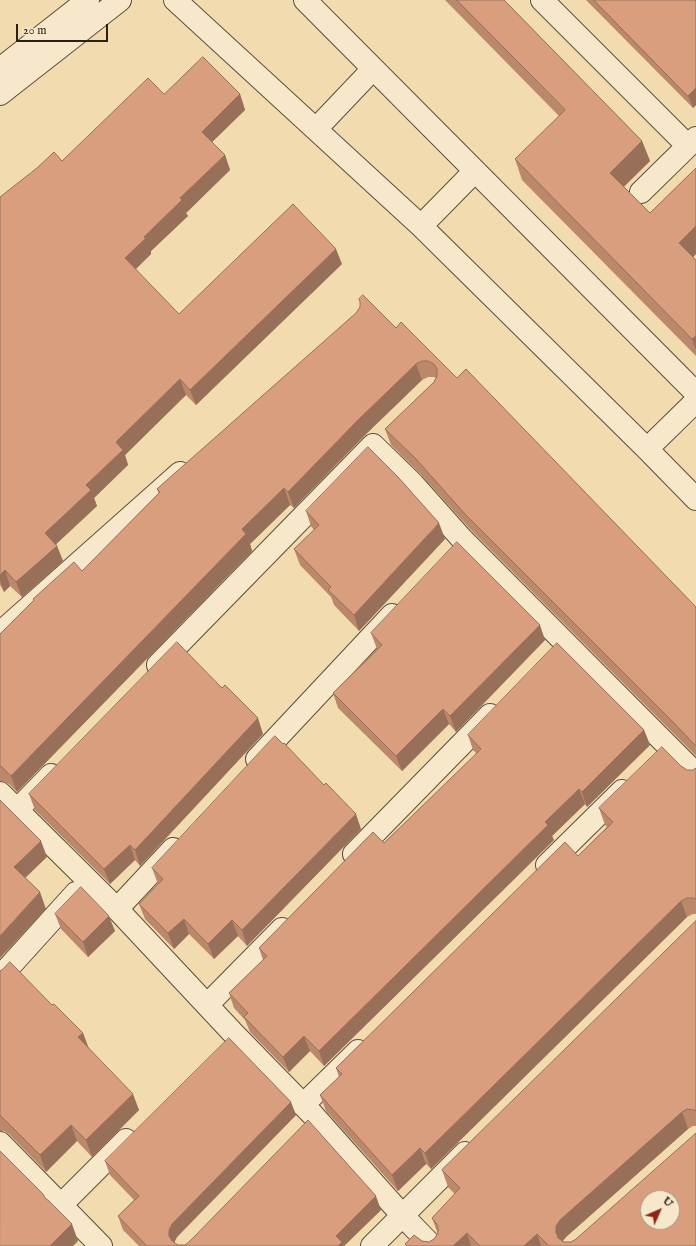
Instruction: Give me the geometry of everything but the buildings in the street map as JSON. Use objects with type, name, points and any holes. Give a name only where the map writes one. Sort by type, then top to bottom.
[{"type":"street","points":[[0,69],[88,0]]},
{"type":"street","points":[[0,94],[120,0]]},
{"type":"street","points":[[175,0],[421,226],[696,499]]},
{"type":"street","points":[[305,0],[696,393]]},
{"type":"street","points":[[542,0],[692,142],[641,192]]},
{"type":"street","points":[[316,130],[373,69]]},
{"type":"street","points":[[421,226],[475,171]]},
{"type":"street","points":[[647,449],[696,401]]},
{"type":"street","points":[[145,679],[388,430]]},
{"type":"street","points":[[373,445],[413,484],[457,545],[558,646],[668,745],[696,774]]},
{"type":"street","points":[[0,632],[198,458]]},
{"type":"street","points":[[241,776],[403,603]]},
{"type":"street","points":[[341,868],[502,703]]},
{"type":"street","points":[[652,762],[668,745]]},
{"type":"street","points":[[67,759],[6,803],[117,909],[207,1005],[228,1039],[306,1116],[432,1246]]},
{"type":"street","points":[[533,878],[635,779]]},
{"type":"street","points":[[117,909],[187,834]]},
{"type":"street","points":[[0,977],[88,881]]},
{"type":"street","points":[[207,1005],[296,914]]},
{"type":"street","points":[[306,1116],[370,1039]]},
{"type":"street","points":[[60,1206],[139,1128]]},
{"type":"street","points":[[372,1246],[481,1137]]},
{"type":"street","points":[[0,1143],[60,1206],[101,1246]]}]
